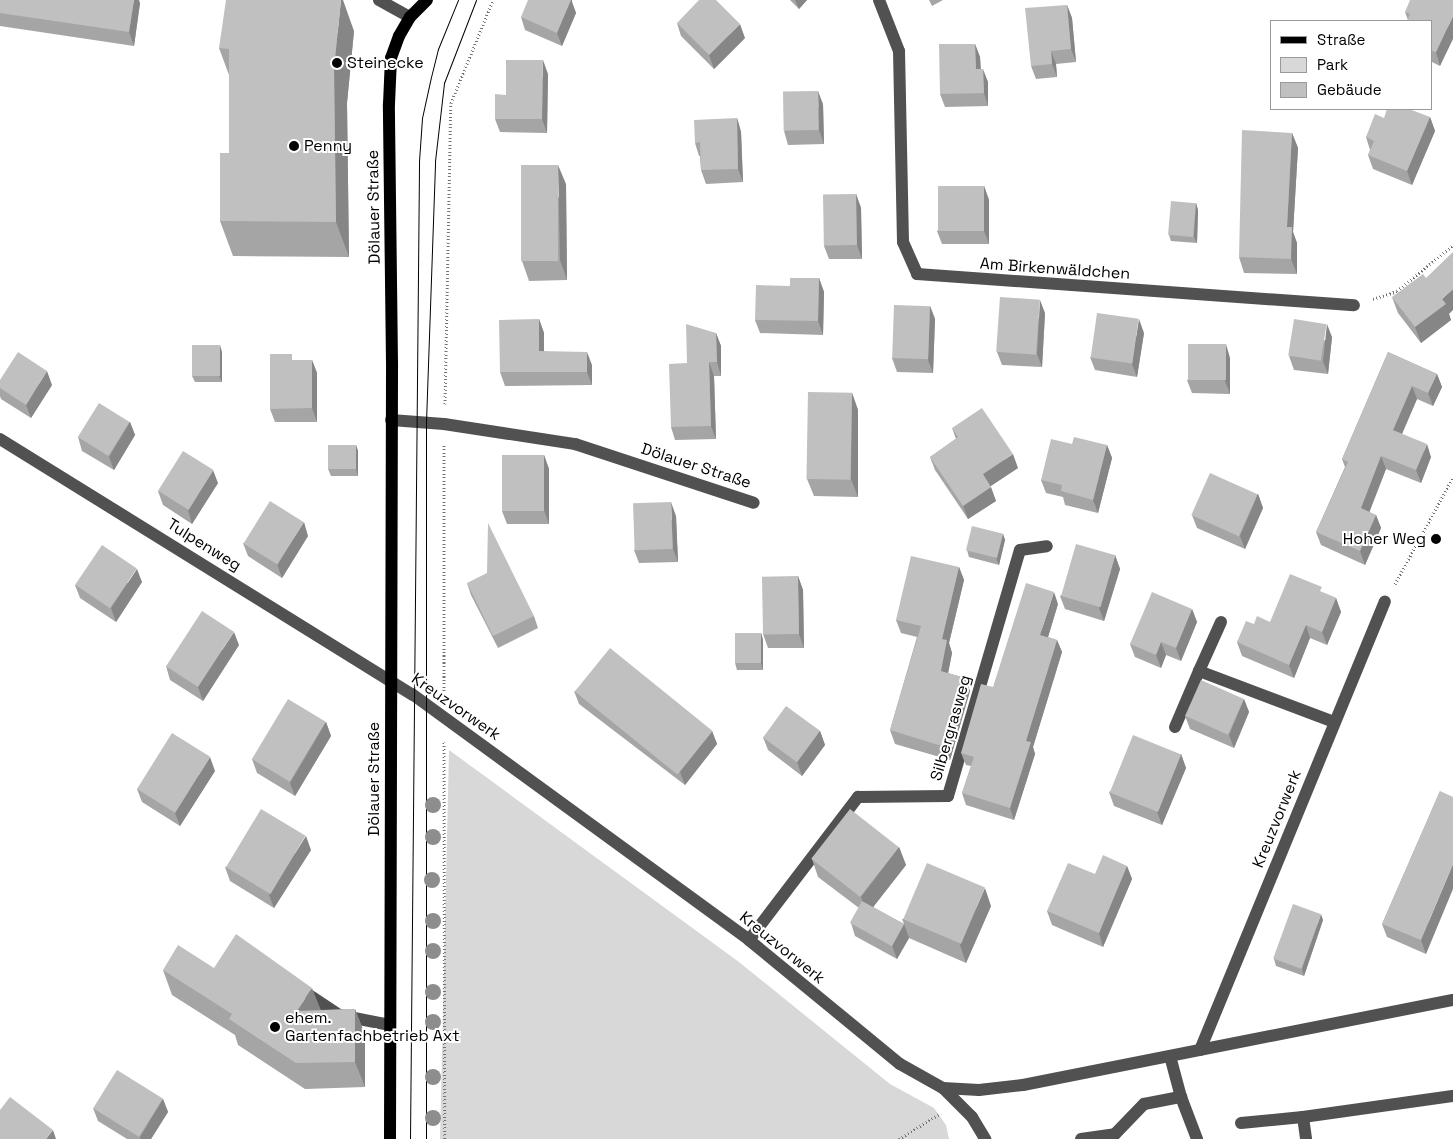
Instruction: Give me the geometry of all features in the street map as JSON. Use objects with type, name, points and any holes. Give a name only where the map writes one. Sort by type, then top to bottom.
[{"type":"main road","points":[[410,17],[427,0]]},
{"type":"main road","name":"Dölauer Straße","points":[[390,1139],[391,420],[389,104],[391,58],[410,17]]},
{"type":"street","points":[[379,0],[410,17]]},
{"type":"street","points":[[404,0],[410,17]]},
{"type":"street","name":"Am Birkenwäldchen","points":[[879,0],[899,51],[903,242],[917,274],[1354,305]]},
{"type":"street","name":"Dölauer Straße","points":[[391,420],[444,424],[575,444],[754,503]]},
{"type":"street","name":"Tulpenweg","points":[[0,439],[390,680]]},
{"type":"street","name":"Silbergrasweg","points":[[749,940],[858,797],[948,796],[1020,550],[1048,546]]},
{"type":"street","name":"Kreuzvorwerk","points":[[1200,1050],[1385,602]]},
{"type":"street","points":[[1175,727],[1222,622]]},
{"type":"street","points":[[1199,671],[1334,722]]},
{"type":"street","name":"Kreuzvorwerk","points":[[390,680],[444,716],[749,940],[900,1064],[943,1088],[979,1090],[1023,1085],[1453,1000]]},
{"type":"street","points":[[288,980],[339,1015],[390,1025]]},
{"type":"street","points":[[1170,1056],[1181,1097],[1197,1139]]},
{"type":"street","points":[[943,1088],[972,1117],[985,1139]]},
{"type":"street","points":[[1241,1123],[1303,1117],[1453,1096]]},
{"type":"street","points":[[1081,1139],[1115,1134],[1144,1104],[1181,1097]]},
{"type":"street","points":[[1303,1117],[1306,1139]]},
{"type":"path","points":[[446,1139],[444,424],[451,103],[493,0]]},
{"type":"path","points":[[1354,305],[1397,291],[1453,245]]},
{"type":"path","points":[[1385,602],[1453,477]]},
{"type":"path","points":[[899,1139],[945,1110],[943,1088]]},
{"type":"green space","points":[[449,750],[739,962],[890,1084],[934,1108],[946,1125],[949,1139],[440,1139]]},
{"type":"building","points":[[0,0],[134,0],[129,32],[0,13]]},
{"type":"building","name":"Penny","points":[[226,0],[341,0],[334,68],[336,222],[220,221],[220,153],[229,153],[229,49],[219,48]]},
{"type":"building","points":[[528,0],[571,0],[557,33],[521,17]]},
{"type":"building","points":[[699,0],[716,0],[740,24],[709,55],[677,23]]},
{"type":"building","points":[[1410,0],[1453,0],[1453,16],[1436,52],[1433,51],[1433,20],[1407,20],[1410,14],[1405,12]]},
{"type":"building","points":[[1067,5],[1071,49],[1051,51],[1052,64],[1031,66],[1025,8]]},
{"type":"building","points":[[939,44],[975,44],[976,69],[983,69],[984,93],[940,94]]},
{"type":"building","points":[[506,60],[543,60],[542,119],[495,119],[495,94],[506,95]]},
{"type":"building","points":[[818,91],[819,130],[784,131],[783,92]]},
{"type":"building","points":[[1387,110],[1412,110],[1430,117],[1407,171],[1368,155],[1374,141],[1366,137],[1375,114],[1384,118]]},
{"type":"building","points":[[737,118],[738,169],[701,170],[700,142],[695,143],[694,120]]},
{"type":"building","points":[[1242,130],[1292,133],[1287,227],[1292,227],[1291,259],[1239,257]]},
{"type":"building","points":[[521,165],[558,165],[558,261],[521,261]]},
{"type":"building","points":[[938,186],[984,186],[984,231],[938,231]]},
{"type":"building","points":[[856,194],[857,245],[824,246],[823,195]]},
{"type":"building","points":[[1171,201],[1196,203],[1193,237],[1168,235]]},
{"type":"building","points":[[1453,252],[1453,289],[1442,299],[1446,304],[1415,327],[1392,297],[1423,274],[1426,278]]},
{"type":"building","points":[[790,278],[819,278],[818,321],[755,320],[756,285],[790,286]]},
{"type":"building","points":[[1000,297],[1040,300],[1036,355],[996,352]]},
{"type":"building","points":[[894,305],[930,306],[928,359],[892,358]]},
{"type":"building","points":[[1097,313],[1139,319],[1132,363],[1091,358]]},
{"type":"building","points":[[539,319],[539,351],[587,352],[587,372],[500,372],[499,320]]},
{"type":"building","points":[[1294,319],[1327,324],[1321,361],[1288,356]]},
{"type":"building","points":[[686,324],[716,333],[717,362],[709,362],[711,426],[671,427],[669,364],[687,363]]},
{"type":"building","points":[[1188,344],[1226,344],[1226,380],[1188,380]]},
{"type":"building","points":[[192,345],[220,345],[220,376],[192,376]]},
{"type":"building","points":[[18,352],[47,371],[26,405],[0,388],[0,380]]},
{"type":"building","points":[[1388,352],[1437,374],[1428,393],[1412,386],[1393,430],[1427,444],[1416,470],[1381,456],[1361,508],[1376,515],[1360,551],[1316,532],[1348,462],[1342,459]]},
{"type":"building","points":[[270,354],[292,354],[292,360],[312,360],[312,408],[270,409]]},
{"type":"building","points":[[808,392],[852,393],[850,480],[806,479]]},
{"type":"building","points":[[99,403],[130,422],[108,456],[78,437]]},
{"type":"building","points":[[982,408],[1013,454],[983,474],[991,487],[963,506],[930,457],[958,437],[952,428]]},
{"type":"building","points":[[1074,437],[1107,445],[1093,500],[1061,491],[1062,485],[1041,480],[1051,439],[1072,444]]},
{"type":"building","points":[[328,445],[356,445],[356,469],[328,469]]},
{"type":"building","points":[[183,451],[214,470],[189,510],[158,491]]},
{"type":"building","points":[[502,455],[544,455],[544,511],[502,511]]},
{"type":"building","points":[[1210,473],[1258,494],[1239,536],[1191,515]]},
{"type":"building","points":[[270,501],[304,522],[277,565],[244,543]]},
{"type":"building","points":[[671,502],[673,549],[635,550],[633,503]]},
{"type":"building","points":[[488,523],[534,616],[493,636],[467,583],[487,573]]},
{"type":"building","points":[[972,526],[1003,534],[997,558],[966,550]]},
{"type":"building","points":[[1076,544],[1115,555],[1101,607],[1061,596]]},
{"type":"building","points":[[102,545],[137,568],[110,608],[75,585]]},
{"type":"building","points":[[911,556],[959,567],[942,639],[947,640],[941,671],[965,678],[945,747],[890,730],[921,626],[896,620]]},
{"type":"building","points":[[1290,574],[1322,587],[1320,591],[1336,598],[1322,632],[1306,625],[1289,665],[1237,642],[1246,621],[1254,624],[1257,616],[1270,622]]},
{"type":"building","points":[[798,576],[799,634],[763,635],[762,577]]},
{"type":"building","points":[[1026,583],[1054,592],[1040,635],[1057,640],[1026,741],[1031,742],[1010,808],[962,793],[974,757],[961,753],[981,684],[993,687]]},
{"type":"building","points":[[1152,592],[1192,609],[1176,648],[1161,642],[1156,655],[1130,644]]},
{"type":"building","points":[[202,611],[234,632],[198,687],[166,666]]},
{"type":"building","points":[[735,633],[761,633],[761,663],[735,663]]},
{"type":"building","points":[[610,648],[713,731],[677,775],[575,692]]},
{"type":"building","points":[[1201,680],[1244,699],[1228,735],[1185,716]]},
{"type":"building","points":[[288,699],[326,722],[290,782],[252,759]]},
{"type":"building","points":[[786,706],[820,731],[797,762],[763,738]]},
{"type":"building","points":[[172,733],[210,757],[175,813],[137,789]]},
{"type":"building","points":[[1133,735],[1181,754],[1158,812],[1110,792]]},
{"type":"building","points":[[1440,791],[1453,797],[1453,864],[1421,940],[1382,924]]},
{"type":"building","points":[[261,809],[306,836],[271,894],[226,867]]},
{"type":"building","points":[[850,809],[899,847],[860,897],[811,859]]},
{"type":"building","points":[[1103,855],[1127,866],[1099,933],[1047,911],[1068,863],[1095,874]]},
{"type":"building","points":[[927,863],[985,888],[961,944],[903,919]]},
{"type":"building","points":[[862,901],[904,924],[892,946],[850,923]]},
{"type":"building","points":[[1293,904],[1321,914],[1301,969],[1273,959]]},
{"type":"building","name":"ehem. Gartenfachbetrieb Axt","points":[[236,934],[312,988],[297,1011],[355,1009],[355,1062],[296,1063],[229,1019],[232,1014],[163,970],[178,945],[214,968]]},
{"type":"building","points":[[117,1070],[163,1099],[139,1137],[93,1108]]},
{"type":"building","points":[[10,1097],[53,1130],[46,1139],[0,1139],[0,1110]]},
{"type":"tram line","points":[[410,1139],[419,161],[422,118],[431,77],[438,49],[458,0]]},
{"type":"tram line","points":[[426,1139],[426,422],[435,161],[444,83],[476,0]]},
{"type":"place","name":"Steinecke","points":[[337,63]]},
{"type":"place","name":"Penny","points":[[294,146]]},
{"type":"place","name":"Hoher Weg","points":[[1436,539]]},
{"type":"place","name":"ehem. Gartenfachbetrieb Axt","points":[[275,1027]]}]
